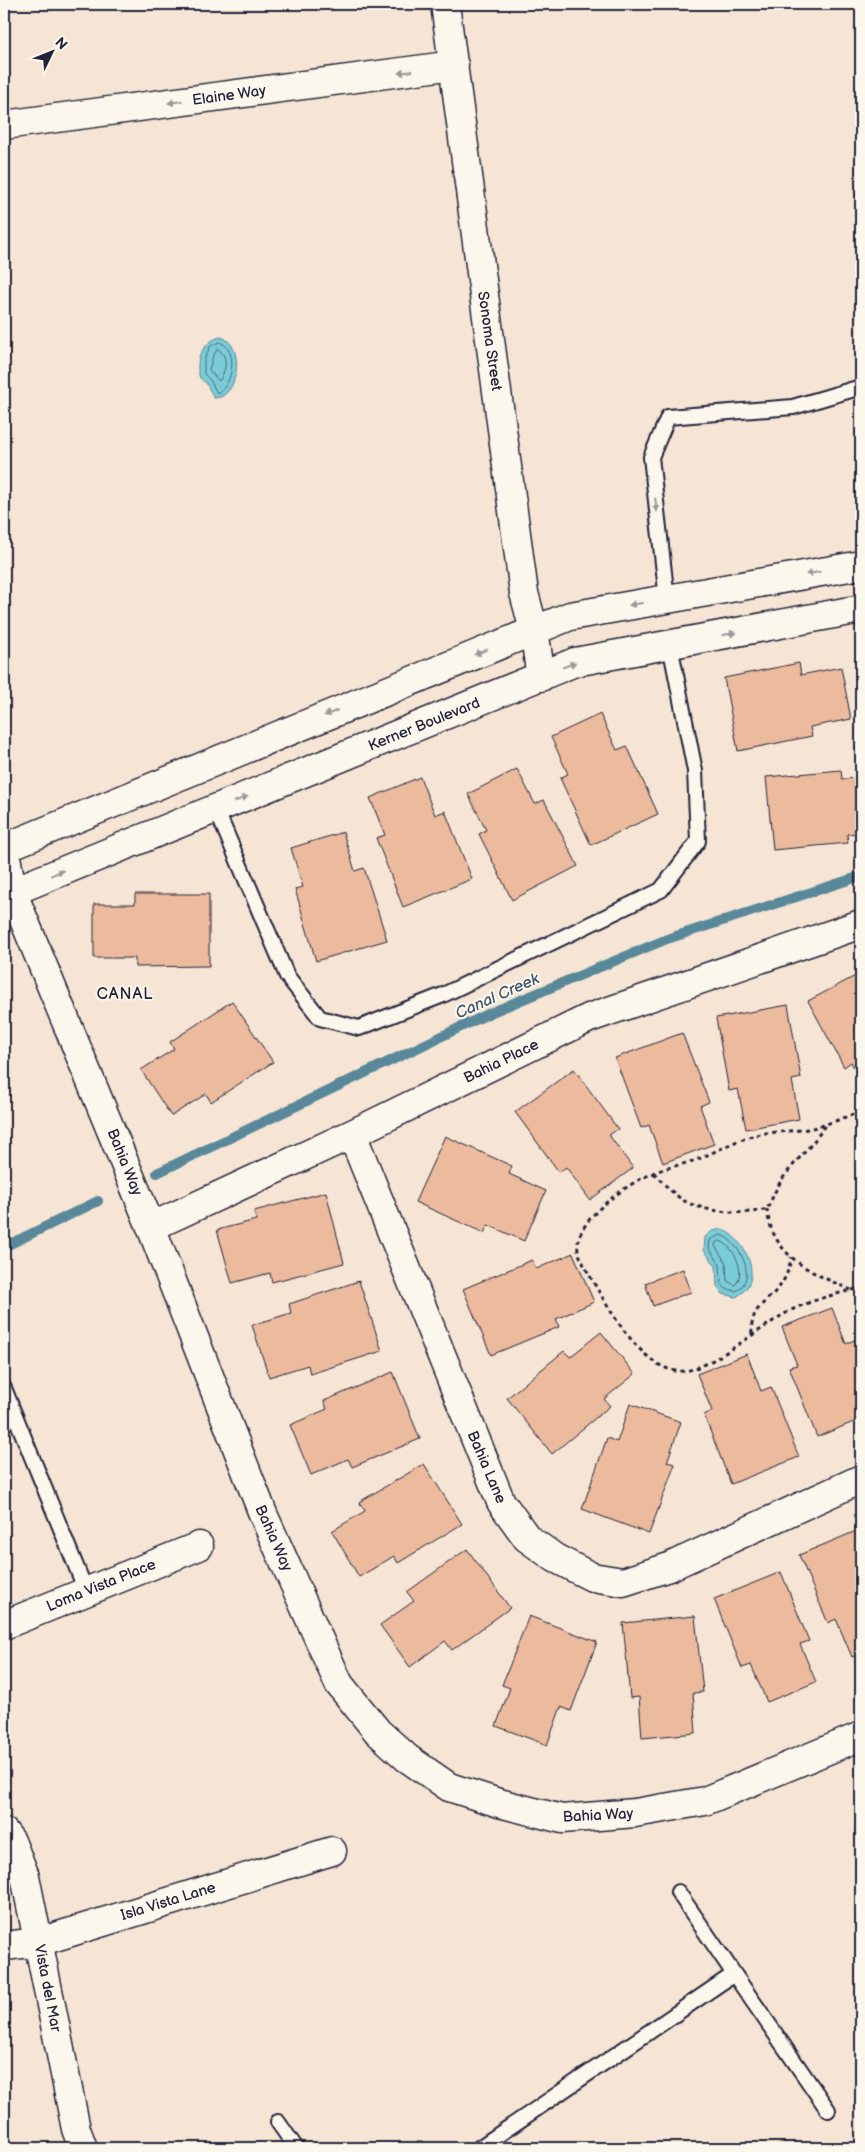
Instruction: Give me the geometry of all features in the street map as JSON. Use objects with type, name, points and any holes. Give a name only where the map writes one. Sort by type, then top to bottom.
[{"type":"street","name":"Sonoma Street","points":[[445,4],[524,593],[534,630],[541,677]]},
{"type":"street","name":"Elaine Way","points":[[4,125],[454,65]]},
{"type":"street","points":[[4,847],[570,616],[861,564]]},
{"type":"street","name":"Kerner Boulevard","points":[[8,893],[575,662],[861,609]]},
{"type":"street","name":"Bahia Way","points":[[4,847],[8,893],[151,1227],[263,1514],[339,1684],[378,1732],[407,1758],[448,1787],[499,1803],[562,1819],[635,1813],[705,1801],[861,1736]]},
{"type":"street","name":"Bahia Place","points":[[151,1227],[352,1134],[589,1018],[861,924]]},
{"type":"street","name":"Bahia Lane","points":[[352,1134],[501,1502],[527,1538],[555,1558],[592,1577],[623,1582],[669,1567],[861,1479]]},
{"type":"street","name":"Loma Vista Place","points":[[4,1625],[199,1546]]},
{"type":"street","name":"Vista del Mar","points":[[4,1832],[11,1841],[25,1876],[76,2129],[83,2148]]},
{"type":"street","name":"Isla Vista Lane","points":[[4,1946],[39,1942],[332,1850]]},
{"type":"lane","points":[[668,598],[651,457],[668,417],[794,407],[861,387]]},
{"type":"lane","points":[[216,809],[287,976],[320,1018],[359,1028],[443,995],[661,890],[698,841],[695,771],[670,645]]},
{"type":"lane","points":[[4,1388],[86,1591]]},
{"type":"lane","points":[[678,1892],[828,2110]]},
{"type":"lane","points":[[479,2148],[734,1974]]},
{"type":"lane","points":[[278,2122],[296,2148]]},
{"type":"path","points":[[861,1111],[808,1129],[753,1136],[724,1146],[698,1159],[653,1173],[610,1199],[590,1218],[579,1233],[578,1250],[612,1313],[629,1339],[648,1357],[665,1368],[684,1371],[705,1364],[788,1312],[816,1300],[861,1288]]},
{"type":"path","points":[[653,1173],[682,1200],[700,1208],[754,1213],[766,1208],[786,1173],[816,1140],[826,1124]]},
{"type":"path","points":[[766,1208],[768,1219],[777,1239],[791,1257],[806,1268],[852,1290]]},
{"type":"path","points":[[752,1334],[751,1322],[756,1311],[782,1283],[790,1267],[791,1257]]},
{"type":"water","points":[[221,337],[229,342],[234,350],[236,370],[234,381],[229,390],[223,396],[214,398],[206,383],[200,378],[198,365],[199,358],[205,347],[210,342]]},
{"type":"water","points":[[722,1229],[739,1242],[749,1261],[750,1281],[745,1290],[736,1297],[723,1294],[717,1286],[716,1266],[704,1250],[705,1237],[712,1231]]},
{"type":"building","points":[[799,663],[801,675],[841,667],[851,719],[810,727],[812,736],[738,751],[724,678]]},
{"type":"building","points":[[600,714],[617,750],[627,746],[658,814],[591,845],[560,778],[568,774],[551,737]]},
{"type":"building","points":[[517,769],[535,804],[544,800],[578,866],[512,900],[479,834],[486,830],[468,794]]},
{"type":"building","points":[[841,770],[842,779],[861,778],[861,833],[847,834],[848,843],[773,850],[766,777]]},
{"type":"building","points":[[420,777],[435,815],[445,811],[472,879],[403,907],[376,838],[385,835],[370,798]]},
{"type":"building","points":[[343,832],[355,871],[364,868],[387,940],[316,961],[295,889],[303,887],[291,848]]},
{"type":"building","points":[[135,894],[209,894],[209,966],[135,967],[135,958],[94,958],[94,904],[135,904]]},
{"type":"building","points":[[861,973],[861,1081],[851,1062],[844,1067],[808,1001]]},
{"type":"building","points":[[232,1001],[273,1062],[211,1102],[206,1094],[171,1116],[141,1070],[174,1049],[170,1042]]},
{"type":"building","points":[[788,1005],[801,1078],[792,1080],[799,1119],[746,1129],[738,1089],[729,1091],[716,1018]]},
{"type":"building","points":[[682,1033],[709,1102],[700,1106],[714,1144],[663,1163],[649,1125],[641,1128],[615,1058]]},
{"type":"building","points":[[574,1069],[618,1129],[609,1135],[633,1168],[590,1200],[566,1167],[559,1172],[515,1112]]},
{"type":"building","points":[[445,1136],[512,1166],[509,1174],[546,1191],[524,1241],[488,1225],[484,1233],[415,1202]]},
{"type":"building","points":[[326,1192],[344,1263],[272,1282],[270,1273],[232,1283],[217,1230],[256,1220],[254,1211]]},
{"type":"building","points":[[573,1253],[594,1302],[556,1319],[559,1327],[491,1355],[463,1289],[532,1260],[536,1269]]},
{"type":"building","points":[[683,1269],[691,1292],[653,1306],[645,1283]]},
{"type":"building","points":[[359,1281],[382,1351],[310,1374],[308,1365],[269,1377],[252,1325],[291,1313],[289,1304]]},
{"type":"building","points":[[832,1308],[846,1344],[856,1339],[861,1352],[861,1419],[817,1437],[789,1367],[797,1365],[782,1327]]},
{"type":"building","points":[[601,1332],[635,1374],[604,1399],[610,1406],[552,1454],[507,1398],[564,1351],[570,1357]]},
{"type":"building","points":[[747,1354],[761,1391],[771,1387],[799,1457],[731,1484],[704,1415],[712,1411],[697,1374]]},
{"type":"building","points":[[393,1372],[420,1439],[352,1467],[348,1459],[311,1475],[290,1425],[327,1409],[324,1401]]},
{"type":"building","points":[[630,1404],[681,1422],[667,1462],[675,1464],[649,1534],[582,1509],[607,1438],[617,1442]]},
{"type":"building","points":[[424,1464],[462,1524],[398,1563],[394,1556],[359,1577],[332,1531],[365,1511],[359,1502]]},
{"type":"building","points":[[861,1529],[861,1653],[852,1657],[836,1619],[828,1623],[799,1555]]},
{"type":"building","points":[[467,1549],[510,1608],[452,1650],[445,1641],[410,1667],[380,1625],[414,1601],[407,1592]]},
{"type":"building","points":[[781,1572],[809,1641],[800,1644],[816,1682],[767,1702],[751,1665],[742,1668],[714,1599]]},
{"type":"building","points":[[529,1616],[597,1642],[571,1711],[561,1707],[547,1745],[496,1726],[510,1688],[502,1685]]},
{"type":"building","points":[[695,1616],[703,1692],[693,1693],[696,1733],[642,1738],[639,1697],[630,1698],[623,1623]]},
{"type":"waterway","name":"Canal Creek","points":[[157,1173],[490,1013],[667,939],[861,876]]},
{"type":"waterway","name":"Canal Creek","points":[[4,1247],[98,1201]]},
{"type":"district","name":"CANAL","points":[[125,993]]}]
